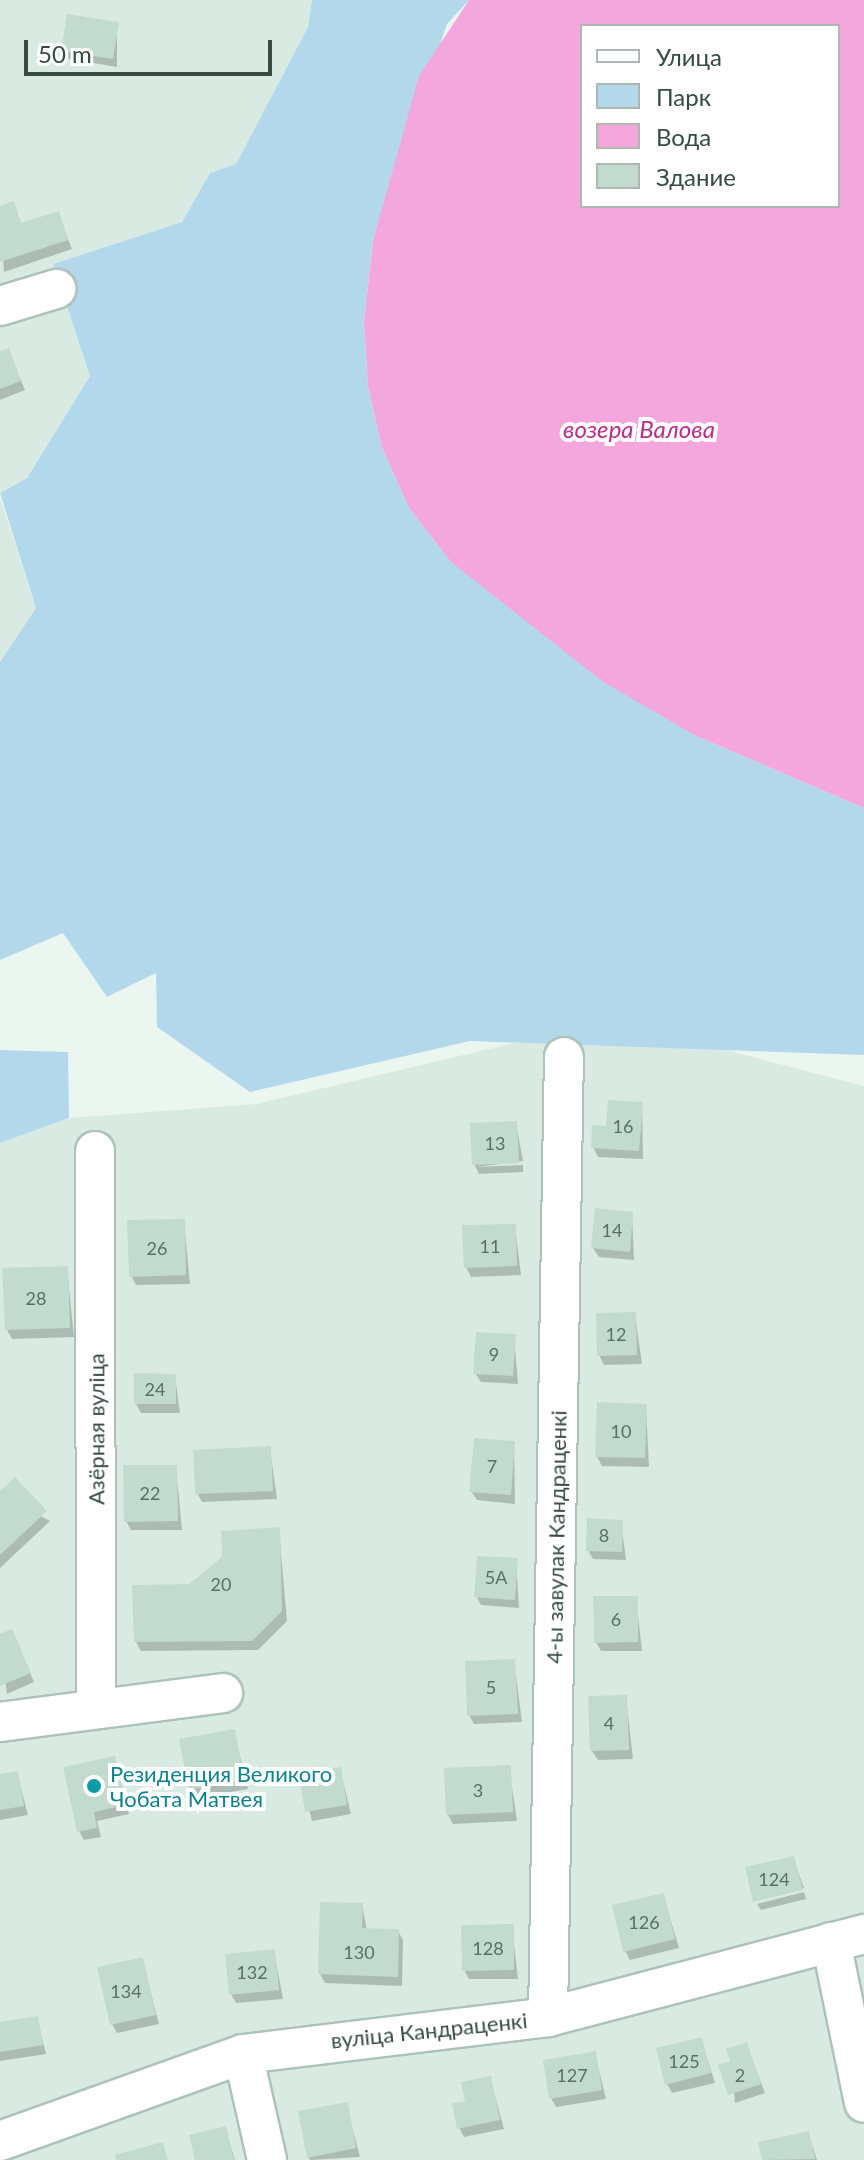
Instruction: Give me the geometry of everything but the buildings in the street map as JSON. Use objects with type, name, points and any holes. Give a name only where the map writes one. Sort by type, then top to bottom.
[{"type":"street","points":[[0,306],[56,289]]},
{"type":"street","name":"4-ы завулак Кандраценкі","points":[[548,2017],[564,1057]]},
{"type":"street","name":"Азёрная вуліца","points":[[95,1151],[96,1706]]},
{"type":"street","points":[[0,1722],[96,1706],[223,1693]]},
{"type":"street","points":[[848,1938],[864,2103]]},
{"type":"street","name":"вуліца Кандраценкі","points":[[0,2141],[243,2054],[548,2017],[848,1938]]},
{"type":"street","points":[[243,2054],[267,2160]]},
{"type":"shaded area","points":[[0,0],[312,0],[308,27],[236,164],[210,173],[182,222],[53,264],[90,376],[27,478],[0,493]]},
{"type":"shaded area","points":[[0,498],[36,608],[0,662]]},
{"type":"shaded area","points":[[611,1020],[864,1086],[864,2160],[0,2160],[0,1143],[69,1118],[256,1104]]},
{"type":"green space","points":[[312,0],[469,0],[447,24],[373,240],[364,322],[368,386],[382,448],[409,508],[451,562],[694,735],[864,808],[864,1055],[470,1041],[250,1092],[157,1027],[156,973],[107,997],[63,933],[0,960],[0,662],[36,608],[0,493],[27,478],[90,376],[53,264],[182,222],[210,173],[236,164],[308,27]]},
{"type":"green space","points":[[0,1050],[68,1052],[69,1118],[0,1143]]},
{"type":"water","name":"возера Валова","points":[[469,0],[864,0],[864,808],[694,735],[602,681],[451,562],[409,508],[382,448],[368,386],[364,322],[373,241],[419,76]]},
{"type":"place","name":"Резиденция Великого Чобата Матвея","points":[[94,1786]]}]
